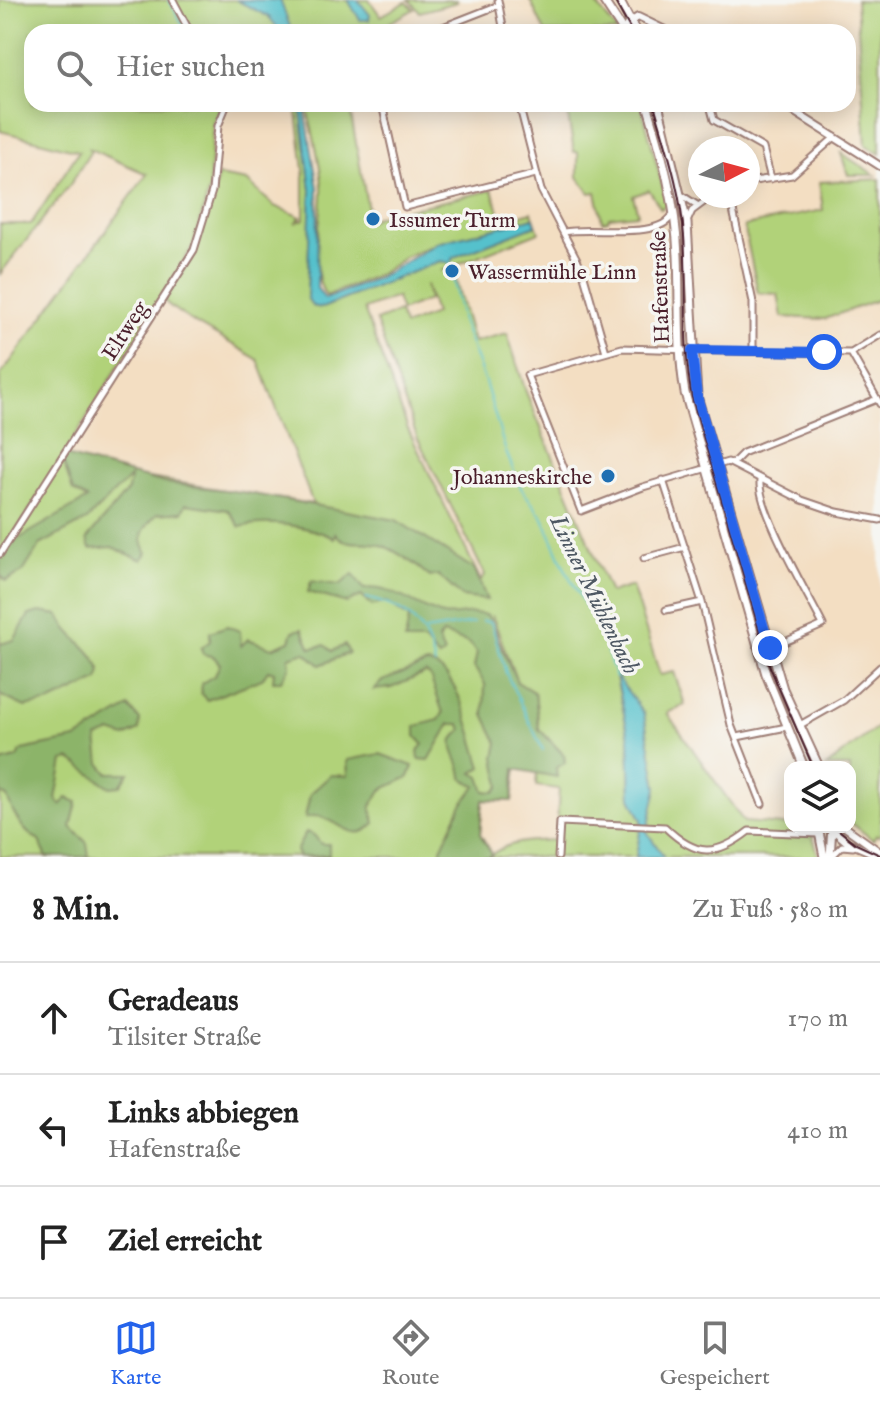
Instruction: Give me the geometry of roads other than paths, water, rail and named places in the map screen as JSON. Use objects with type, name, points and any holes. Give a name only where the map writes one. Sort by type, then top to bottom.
[{"type":"main road","points":[[603,0],[620,24]]},
{"type":"main road","points":[[619,0],[633,24]]},
{"type":"main road","name":"Hafenstraße","points":[[649,112],[668,177],[674,212],[679,350],[685,393],[766,674],[801,761]]},
{"type":"main road","name":"Hafenstraße","points":[[660,112],[683,196],[687,223],[697,396],[770,648],[816,761]]},
{"type":"main road","points":[[818,833],[821,848],[830,855]]},
{"type":"main road","points":[[830,855],[831,833]]},
{"type":"street","points":[[173,0],[186,24]]},
{"type":"street","points":[[449,24],[498,3],[502,24]]},
{"type":"street","points":[[629,24],[631,20],[644,18],[654,24]]},
{"type":"street","name":"Eltweg","points":[[0,554],[194,250],[212,191],[218,126],[224,112]]},
{"type":"street","points":[[384,112],[405,207],[536,174]]},
{"type":"street","points":[[521,112],[536,174],[549,207],[582,269],[606,352]]},
{"type":"street","points":[[712,112],[714,120],[763,148],[771,179]]},
{"type":"street","points":[[795,112],[880,166]]},
{"type":"street","points":[[760,180],[799,172],[835,137]]},
{"type":"street","points":[[683,196],[688,199]]},
{"type":"street","points":[[687,223],[696,208]]},
{"type":"street","points":[[733,208],[753,302],[753,351]]},
{"type":"street","points":[[658,227],[671,219],[674,212]]},
{"type":"street","points":[[564,232],[658,227],[676,235]]},
{"type":"street","points":[[851,353],[878,401],[743,453],[733,463],[663,480],[581,511],[526,380],[531,371],[626,348],[851,353],[880,335]]},
{"type":"street","points":[[733,463],[760,480],[837,512],[879,518]]},
{"type":"street","points":[[663,480],[702,602],[736,737],[762,804]]},
{"type":"street","points":[[760,480],[760,488],[778,533],[823,627],[770,648]]},
{"type":"street","points":[[644,558],[685,547]]},
{"type":"street","points":[[666,610],[702,602]]},
{"type":"street","points":[[800,725],[844,700],[880,667]]},
{"type":"street","points":[[736,737],[787,727]]},
{"type":"street","points":[[558,857],[560,822],[665,827],[686,848],[708,855],[735,846],[749,831],[784,831]]},
{"type":"street","points":[[838,833],[859,848]]},
{"type":"street","points":[[853,833],[880,854]]},
{"type":"street","points":[[830,855],[847,845],[880,854]]},
{"type":"water","points":[[236,0],[280,0],[289,24],[275,24],[269,17]]},
{"type":"water","points":[[348,0],[358,0],[370,15],[369,20],[360,20]]},
{"type":"water","points":[[301,112],[305,112],[318,188],[317,288],[325,299],[380,277],[437,243],[534,218],[536,225],[454,257],[450,263],[440,261],[322,308],[312,306],[307,297],[311,190]]},
{"type":"water","name":"Linner Mühlenbach","points":[[616,675],[644,714],[657,788],[647,832],[664,857],[636,857],[642,820],[631,798],[629,737]]},
{"type":"waterway","points":[[169,0],[182,24]]},
{"type":"waterway","name":"Linner Mühlenbach","points":[[450,263],[462,321],[506,452],[521,488],[543,518],[565,569],[601,633],[616,678]]},
{"type":"waterway","points":[[366,598],[393,607],[413,620],[426,638],[435,665]]},
{"type":"waterway","points":[[482,621],[491,622],[506,673],[543,750]]},
{"type":"waterway","points":[[425,631],[473,623]]},
{"type":"tram line","points":[[614,0],[628,24]]},
{"type":"tram line","points":[[656,112],[680,202],[685,256],[687,357],[692,397],[770,667],[810,761]]},
{"type":"tram line","points":[[842,833],[856,844],[880,855]]},
{"type":"place","name":"Issumer Turm","points":[[373,219]]},
{"type":"place","name":"Wassermühle Linn","points":[[452,271]]},
{"type":"place","name":"Johanneskirche","points":[[608,476]]}]
